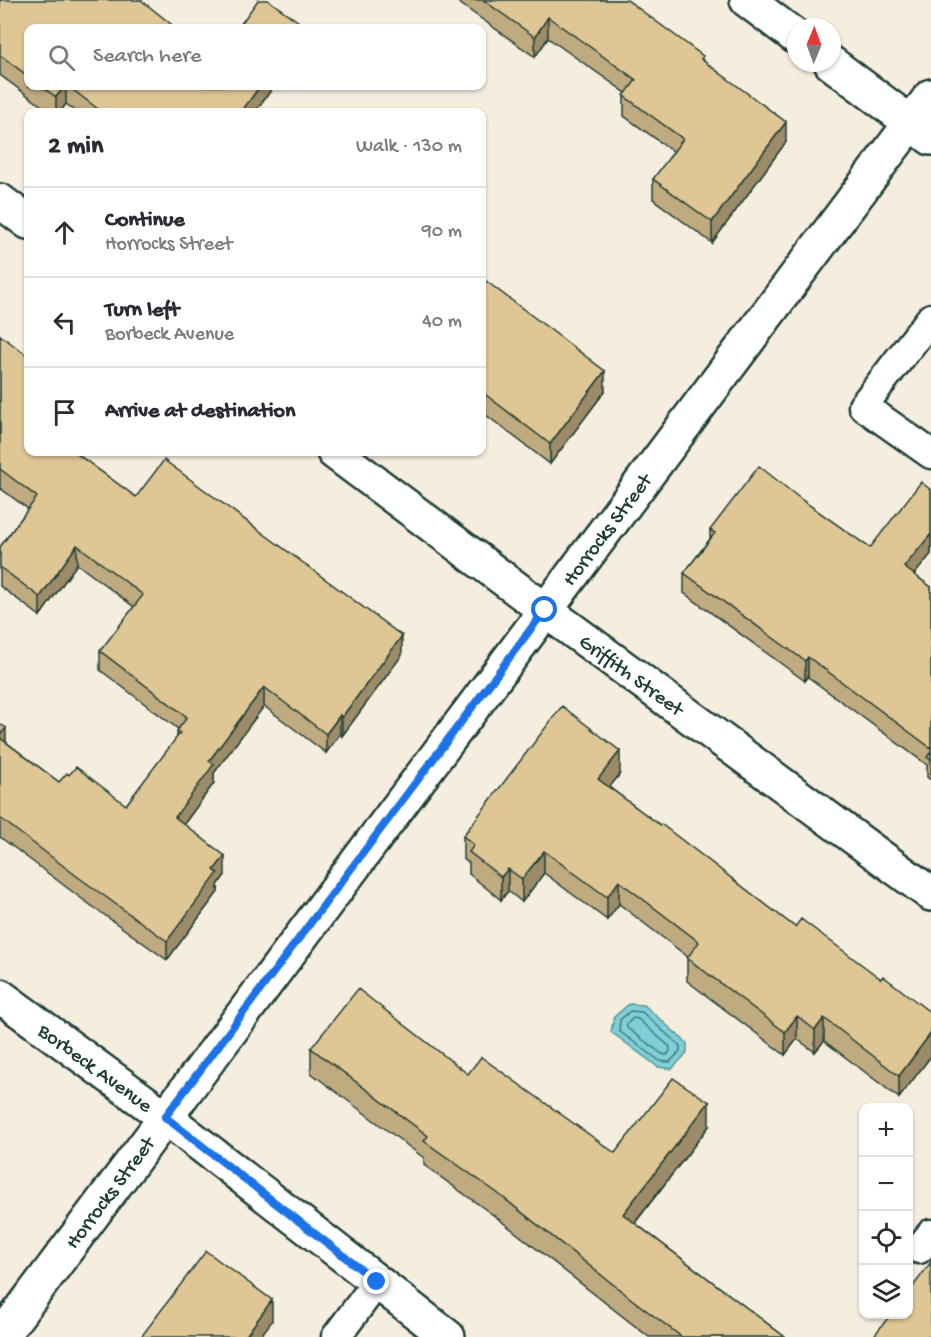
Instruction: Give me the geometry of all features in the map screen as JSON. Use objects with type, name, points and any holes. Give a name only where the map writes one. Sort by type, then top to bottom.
[{"type":"street","points":[[747,0],[787,30]]},
{"type":"street","points":[[841,70],[921,130]]},
{"type":"street","name":"Horrocks Street","points":[[1,1337],[545,610],[921,130],[931,96]]},
{"type":"street","points":[[0,201],[24,219]]},
{"type":"street","name":"Griffith Street","points":[[339,456],[931,894]]},
{"type":"street","name":"Borbeck Avenue","points":[[0,996],[165,1117],[448,1337]]},
{"type":"lane","points":[[931,318],[863,406],[931,454]]},
{"type":"lane","points":[[336,1337],[377,1282]]},
{"type":"water","points":[[629,1004],[644,1005],[687,1043],[687,1053],[672,1069],[658,1067],[611,1032],[614,1017]]},
{"type":"building","points":[[0,0],[141,0],[171,24],[24,24],[24,73],[0,55]]},
{"type":"building","points":[[258,0],[268,0],[302,24],[241,24]]},
{"type":"building","points":[[483,0],[627,0],[703,56],[701,59],[786,122],[712,222],[653,179],[683,139],[624,96],[636,80],[548,17],[535,37]]},
{"type":"building","points":[[46,90],[62,90],[56,97]]},
{"type":"building","points":[[73,90],[257,90],[244,108],[97,108]]},
{"type":"building","points":[[486,281],[605,371],[550,444],[486,395]]},
{"type":"building","points":[[0,335],[24,353],[24,456],[80,456],[136,497],[164,460],[402,636],[342,717],[340,715],[326,734],[264,687],[209,761],[214,764],[175,817],[225,856],[214,870],[218,873],[167,941],[0,818],[0,738],[59,782],[76,767],[126,805],[180,733],[177,731],[187,717],[100,651],[143,595],[77,545],[40,597],[0,567],[0,547],[37,497],[0,469]]},
{"type":"building","points":[[759,466],[870,548],[921,482],[931,490],[931,534],[904,567],[931,587],[931,748],[808,657],[805,661],[684,573],[715,533],[710,530]]},
{"type":"building","points":[[562,706],[620,751],[598,779],[661,824],[795,927],[801,919],[881,979],[883,976],[931,1013],[931,1033],[899,1076],[824,1018],[815,1030],[797,1016],[785,1032],[687,958],[699,942],[619,881],[607,897],[544,851],[522,879],[508,869],[501,877],[469,852],[474,845],[463,836]]},
{"type":"building","points":[[0,724],[6,728],[0,735]]},
{"type":"building","points":[[358,989],[468,1074],[481,1057],[615,1153],[673,1078],[709,1102],[623,1214],[785,1337],[682,1337],[496,1192],[424,1141],[428,1136],[311,1048]]},
{"type":"building","points":[[206,1251],[272,1300],[245,1337],[141,1337]]},
{"type":"building","points":[[931,1262],[931,1337],[873,1337],[887,1319],[913,1319],[913,1287]]},
{"type":"route","points":[[377,1282],[165,1117],[545,610]]}]
